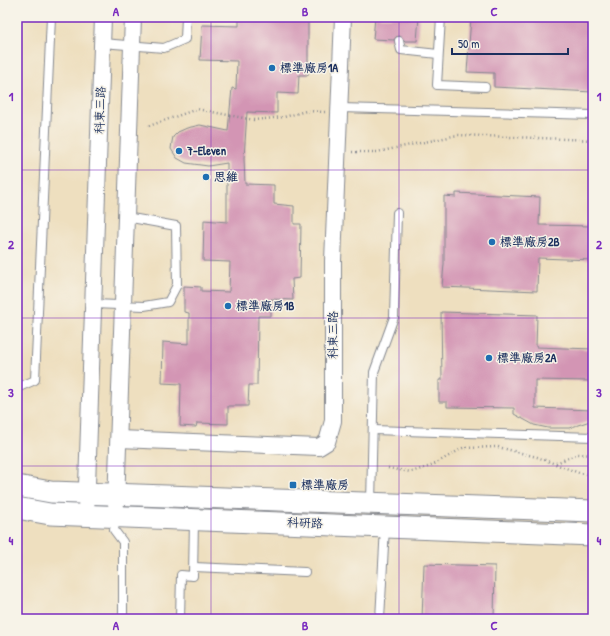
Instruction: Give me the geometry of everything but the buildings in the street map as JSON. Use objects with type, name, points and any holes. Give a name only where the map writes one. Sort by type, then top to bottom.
[{"type":"street","name":"科東三路","points":[[86,515],[103,17]]},
{"type":"street","points":[[116,516],[133,17]]},
{"type":"street","name":"科東三路","points":[[119,439],[319,447],[328,442],[333,421],[333,261],[338,151],[334,110],[343,17]]},
{"type":"street","name":"科研路","points":[[17,486],[51,492],[117,495],[593,511]]},
{"type":"street","name":"科研路","points":[[17,508],[50,514],[593,535]]},
{"type":"lane","points":[[17,388],[35,380],[51,17]]},
{"type":"lane","points":[[102,43],[164,48],[185,38],[186,17]]},
{"type":"lane","points":[[441,17],[436,85],[485,87]]},
{"type":"lane","points":[[399,41],[401,50],[438,54]]},
{"type":"lane","points":[[334,110],[593,115]]},
{"type":"lane","points":[[371,504],[374,372],[394,317],[397,213]]},
{"type":"lane","points":[[93,304],[144,306],[168,302],[177,285],[176,226],[126,217]]},
{"type":"lane","points":[[373,430],[593,437]]},
{"type":"lane","points":[[116,516],[114,530],[123,542],[123,619]]},
{"type":"lane","points":[[180,619],[182,575],[193,576],[194,519]]},
{"type":"lane","points":[[380,619],[385,526]]},
{"type":"lane","points":[[194,567],[305,572]]},
{"type":"path","points":[[149,126],[197,109],[254,120],[284,117],[306,111],[334,110]]},
{"type":"path","points":[[338,151],[377,152],[458,135],[593,140]]},
{"type":"path","points":[[388,468],[410,472],[431,466],[463,448],[498,447],[556,463],[579,473],[593,474]]},
{"type":"path","points":[[556,463],[578,454],[593,455]]},
{"type":"place","name":"標準廠房1A","points":[[272,68]]},
{"type":"place","name":"7-Eleven","points":[[179,151]]},
{"type":"place","name":"思維","points":[[206,177]]},
{"type":"place","name":"標準廠房2B","points":[[492,242]]},
{"type":"place","name":"標準廠房1B","points":[[228,306]]},
{"type":"place","name":"標準廠房2A","points":[[489,358]]},
{"type":"place","name":"標準廠房","points":[[293,485]]}]
